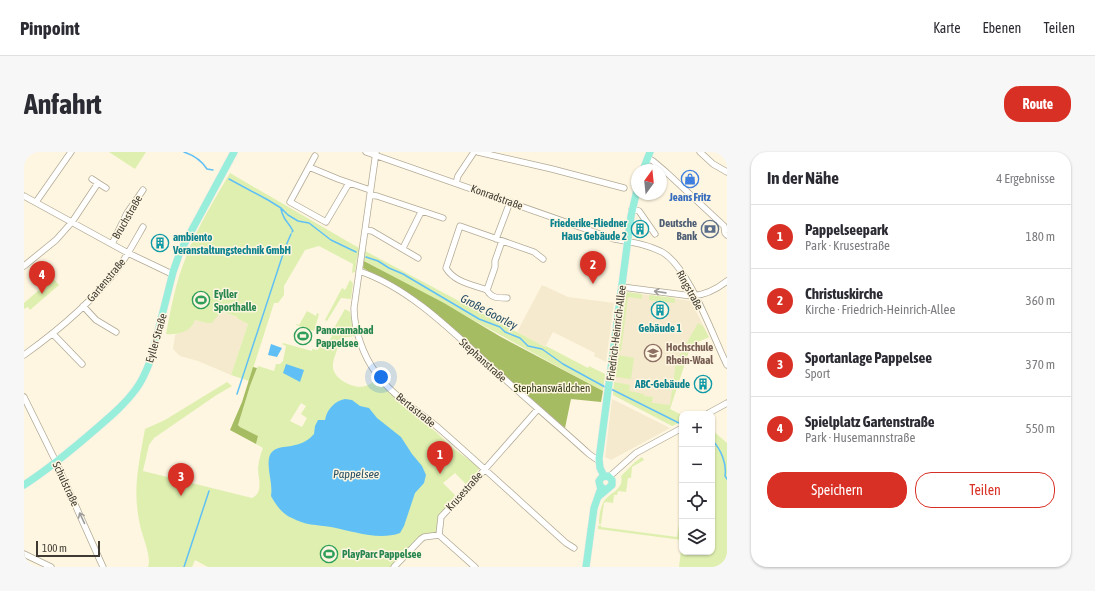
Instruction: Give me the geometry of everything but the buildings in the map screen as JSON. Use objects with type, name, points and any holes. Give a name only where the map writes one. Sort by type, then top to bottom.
[{"type":"main road","name":"Eyller Straße","points":[[24,485],[56,462],[115,411],[137,388],[147,370],[154,352],[172,274],[180,252],[234,152]]},
{"type":"main road","name":"Friedrich-Heinrich-Allee","points":[[608,478],[600,468],[599,461],[634,200]]},
{"type":"main road","points":[[586,567],[595,503],[603,488],[611,486],[608,478],[599,481],[599,484],[603,488]]},
{"type":"street","name":"Konradstraße","points":[[366,152],[376,154],[614,239],[628,241]]},
{"type":"street","points":[[456,183],[458,176],[474,152]]},
{"type":"street","points":[[478,152],[552,169],[624,188]]},
{"type":"street","points":[[700,152],[713,164],[727,172]]},
{"type":"street","points":[[36,202],[69,153]]},
{"type":"street","name":"Bertastraße","points":[[376,154],[354,304],[358,336],[371,365],[379,377],[393,392],[442,430],[566,543],[574,548]]},
{"type":"street","points":[[650,155],[724,226],[726,234]]},
{"type":"street","points":[[314,156],[310,167],[290,202],[326,222],[349,183]]},
{"type":"street","points":[[310,167],[377,196],[421,212],[443,218]]},
{"type":"street","points":[[92,179],[106,188]]},
{"type":"street","points":[[24,266],[56,240],[72,222],[98,183]]},
{"type":"street","name":"Bruchstraße","points":[[112,244],[127,213],[143,190]]},
{"type":"street","name":"Bruchstraße","points":[[24,196],[128,253],[172,274]]},
{"type":"street","points":[[487,290],[495,266],[499,240],[510,202]]},
{"type":"street","points":[[632,209],[639,211],[655,234]]},
{"type":"street","points":[[403,248],[421,212]]},
{"type":"street","points":[[507,298],[497,298],[490,295],[487,290],[459,281],[448,272],[446,268],[460,226],[534,252],[543,259]]},
{"type":"street","name":"Bruchstraße","points":[[128,253],[143,227]]},
{"type":"street","points":[[364,230],[372,231],[418,258]]},
{"type":"street","name":"Ringstraße","points":[[628,241],[652,248],[669,257],[679,268],[695,296],[727,365]]},
{"type":"street","name":"Gartenstraße","points":[[24,355],[53,334],[83,306],[106,282],[128,253]]},
{"type":"street","name":"Stephanstraße","points":[[359,271],[371,275],[412,300],[454,333],[591,456],[599,461]]},
{"type":"street","points":[[622,287],[695,296],[712,291],[727,281]]},
{"type":"street","name":"Gartenstraße","points":[[83,306],[96,320],[116,332]]},
{"type":"street","points":[[53,334],[82,364]]},
{"type":"street","name":"Schulstraße","points":[[25,402],[56,462],[103,567]]},
{"type":"street","points":[[712,411],[727,403]]},
{"type":"street","name":"Krusestraße","points":[[439,535],[441,517],[538,409]]},
{"type":"street","points":[[608,478],[640,450],[679,430]]},
{"type":"street","points":[[394,567],[421,539],[424,537],[439,535],[475,567]]},
{"type":"street","points":[[24,554],[51,567]]},
{"type":"shaded area","points":[[542,285],[568,297],[614,303],[606,362],[594,356],[595,353],[553,332],[545,347],[517,332]]},
{"type":"shaded area","name":"Hochschule Rhein-Waal","points":[[626,292],[691,301],[709,337],[691,345],[669,411],[621,388],[614,382]]},
{"type":"shaded area","points":[[221,311],[248,324],[231,375],[198,361],[180,356],[173,349],[175,335],[190,328],[195,320],[207,323]]},
{"type":"shaded area","points":[[612,399],[670,428],[611,460],[605,457]]},
{"type":"green space","points":[[109,152],[146,152],[135,169]]},
{"type":"green space","points":[[230,173],[352,244],[545,347],[546,346],[588,368],[589,366],[605,374],[603,391],[357,257],[355,272],[352,273],[353,264],[319,246],[305,250],[284,286],[284,295],[278,303],[274,303],[249,381],[231,375],[248,324],[237,317],[221,311],[212,323],[195,320],[193,324],[184,332],[166,334],[182,266],[190,246]]},
{"type":"green space","name":"Stephanswäldchen","points":[[364,261],[444,303],[501,337],[603,391],[601,402],[571,399],[565,428],[435,315],[404,292],[363,268]]},
{"type":"green space","points":[[53,278],[59,285],[30,310],[28,307],[24,309],[24,303]]},
{"type":"green space","points":[[350,280],[353,283],[351,299],[341,298],[327,321],[325,320],[342,288],[345,290]]},
{"type":"green space","points":[[626,292],[642,294],[642,299],[628,297],[621,351],[618,351]]},
{"type":"green space","points":[[649,295],[675,298],[675,303],[649,300]]},
{"type":"green space","points":[[345,309],[350,312],[354,336],[341,338],[333,364],[333,368],[338,377],[348,384],[359,387],[369,385],[376,379],[395,399],[436,432],[453,448],[480,468],[466,484],[455,473],[443,483],[455,495],[437,519],[437,532],[420,538],[390,567],[208,567],[195,560],[192,567],[148,567],[149,558],[140,525],[136,488],[145,429],[165,420],[227,382],[232,386],[154,438],[149,445],[143,471],[252,498],[258,492],[260,485],[258,468],[263,448],[256,444],[258,436],[238,425],[258,366],[274,371],[276,364],[280,364],[283,361],[286,346],[282,344],[283,343],[312,351],[312,349],[318,350],[321,338],[324,340],[324,343],[328,343],[332,336],[330,335]],"holes":[[[301,403],[306,406],[301,414],[307,418],[302,427],[290,421]]]},
{"type":"green space","points":[[307,311],[316,316],[317,313],[319,314],[314,331],[296,325],[299,325]]},
{"type":"green space","points":[[698,323],[703,326],[709,337],[691,345],[670,409],[679,414],[679,423],[672,426],[613,395],[614,382],[630,385],[629,391],[644,394],[644,396],[653,397],[652,403],[670,405],[676,362]]},
{"type":"green space","points":[[618,355],[634,358],[631,379],[615,377]]},
{"type":"green space","points":[[253,367],[257,368],[238,425],[258,436],[256,444],[230,430],[242,402]]},
{"type":"green space","points":[[715,433],[727,443],[727,567],[679,567],[680,555],[715,555]]},
{"type":"green space","points":[[642,457],[644,460],[632,467],[631,478],[628,478],[626,492],[618,491],[617,495],[614,495],[613,503],[604,503],[601,524],[599,524],[603,503],[621,485],[621,476]]},
{"type":"green space","points":[[679,524],[679,540],[598,529],[598,526],[601,525],[601,527],[677,537]]},
{"type":"water","points":[[271,344],[282,348],[277,357],[268,355]]},
{"type":"water","points":[[286,364],[304,370],[300,382],[283,373]]},
{"type":"water","name":"Pappelsee","points":[[345,399],[352,400],[360,406],[369,408],[377,418],[401,437],[422,466],[426,475],[424,483],[415,493],[404,526],[400,533],[374,536],[301,522],[282,512],[271,496],[269,458],[273,451],[298,444],[308,439],[314,434],[315,426],[318,420],[325,420],[332,406]]},
{"type":"waterway","name":"Große Goorley","points":[[184,152],[203,163],[207,169],[213,170]]},
{"type":"waterway","name":"Große Goorley","points":[[229,179],[268,200],[298,221],[309,223],[331,240],[356,252]]},
{"type":"waterway","points":[[281,209],[285,219],[293,231],[292,232]]},
{"type":"waterway","points":[[237,394],[285,248],[291,234]]},
{"type":"waterway","name":"Große Goorley","points":[[366,257],[378,261],[403,274],[479,319],[500,327],[505,332],[520,338],[528,346],[542,349],[563,364],[605,387]]},
{"type":"waterway","points":[[611,389],[679,423]]},
{"type":"waterway","points":[[715,444],[723,457],[725,476],[727,479]]},
{"type":"waterway","points":[[184,567],[209,491]]},
{"type":"place","name":"Jeans Fritz","points":[[690,179]]},
{"type":"place","name":"Friederike-Fliedner Haus Gebäude 2","points":[[640,229]]},
{"type":"place","name":"Deutsche Bank","points":[[710,229]]},
{"type":"place","name":"ambiento Veranstaltungstechnik GmbH","points":[[160,243]]},
{"type":"place","name":"Christuskirche","points":[[593,284]]},
{"type":"place","name":"Spielplatz Gartenstraße","points":[[42,294]]},
{"type":"place","name":"Eyller Sporthalle","points":[[201,300]]},
{"type":"place","name":"Gebäude 1","points":[[660,310]]},
{"type":"place","name":"Panoramabad Pappelsee","points":[[303,336]]},
{"type":"place","name":"Hochschule Rhein-Waal","points":[[653,353]]},
{"type":"place","name":"ABC-Gebäude","points":[[703,384]]},
{"type":"place","name":"Pappelseepark","points":[[440,474]]},
{"type":"place","name":"Sportanlage Pappelsee","points":[[181,496]]},
{"type":"place","name":"PlayParc Pappelsee","points":[[329,554]]}]
